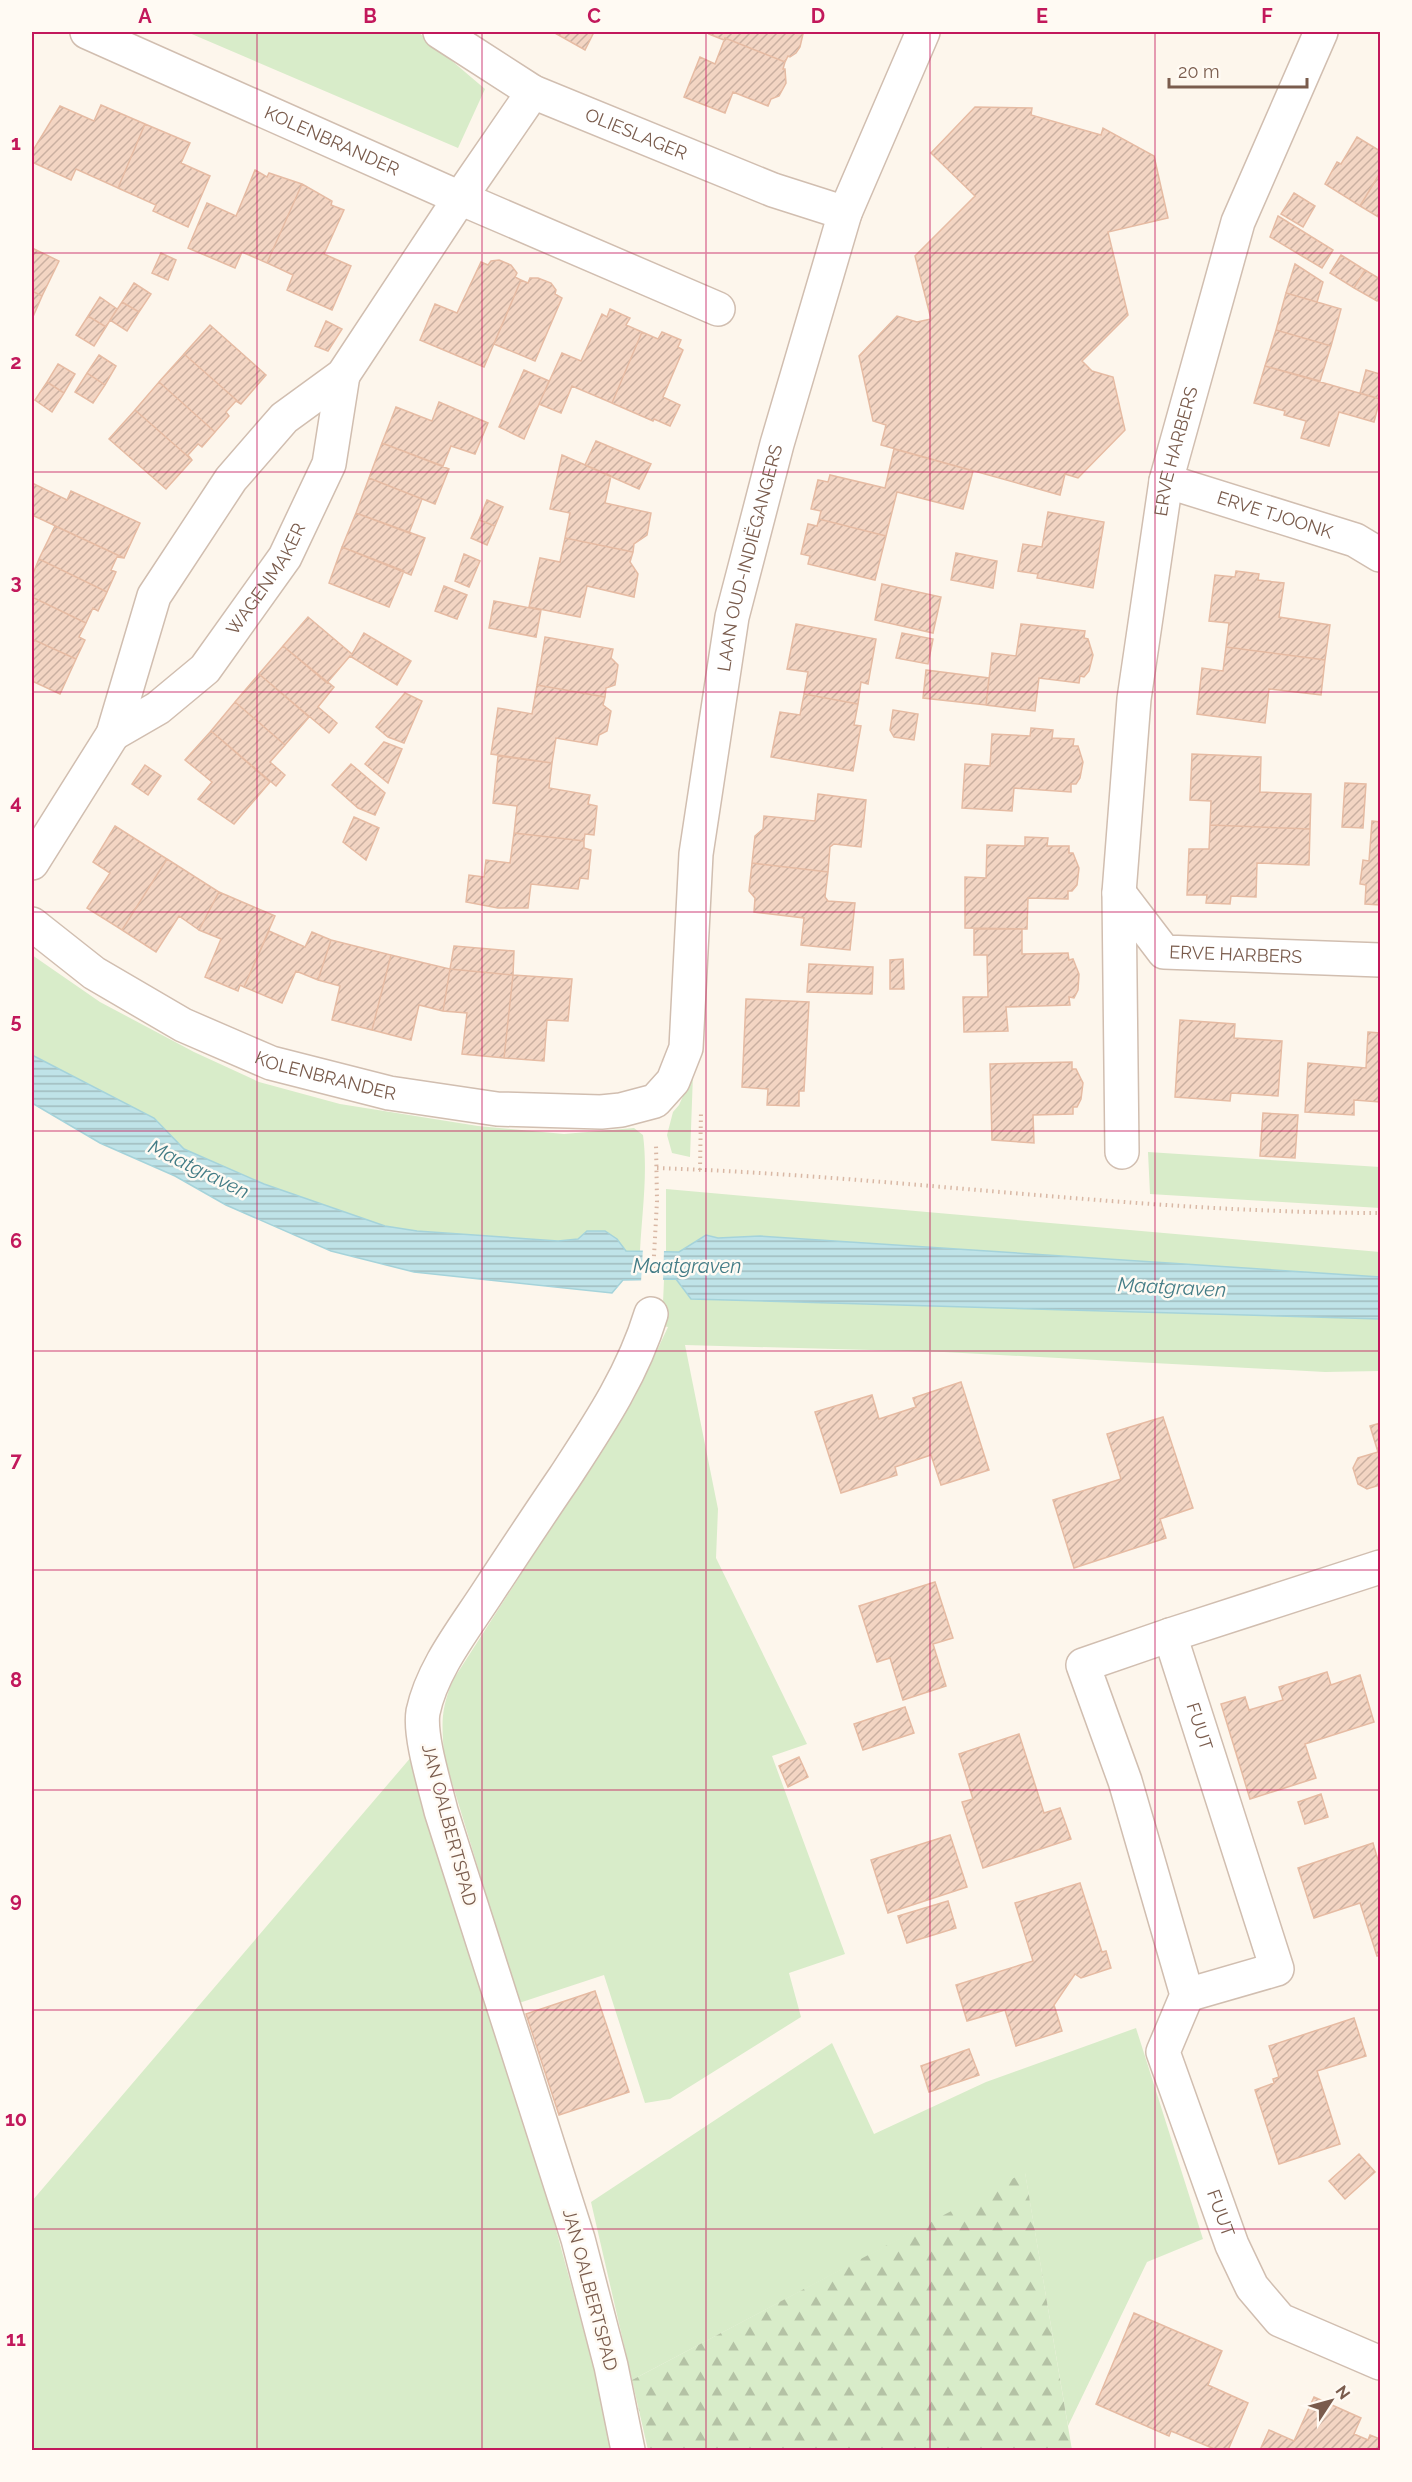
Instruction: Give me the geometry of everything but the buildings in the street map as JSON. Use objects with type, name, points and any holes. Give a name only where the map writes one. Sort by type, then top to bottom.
[{"type":"street","name":"KOLENBRANDER","points":[[87,32],[460,198]]},
{"type":"street","name":"OLIESLAGER","points":[[440,32],[532,92],[773,190],[845,213]]},
{"type":"street","name":"LAAN OUD-INDIËGANGERS","points":[[655,1101],[673,1081],[686,1048],[696,854],[732,617],[777,444],[845,213],[923,32]]},
{"type":"street","name":"ERVE HARBERS","points":[[1122,1152],[1119,893],[1134,699],[1166,481],[1238,222],[1321,32]]},
{"type":"street","points":[[532,92],[460,198],[718,309]]},
{"type":"street","name":"WAGENMAKER","points":[[32,863],[113,734],[154,596],[231,479],[284,418],[343,375],[460,198]]},
{"type":"street","name":"WAGENMAKER","points":[[113,734],[158,708],[204,669],[285,557],[329,464],[343,375]]},
{"type":"street","name":"ERVE TJOONK","points":[[1166,481],[1355,540],[1380,555]]},
{"type":"street","name":"ERVE HARBERS","points":[[1119,893],[1164,952],[1380,960]]},
{"type":"street","name":"KOLENBRANDER","points":[[32,924],[94,973],[183,1025],[271,1063],[388,1093],[497,1108],[601,1112],[621,1110],[655,1101]]},
{"type":"street","name":"JAN OALBERTSPAD","points":[[628,2451],[611,2366],[578,2239],[441,1811],[425,1742],[423,1715],[428,1695],[442,1666],[618,1392],[634,1362],[651,1314]]},
{"type":"street","points":[[1186,1995],[1125,1781],[1083,1665],[1380,1567]]},
{"type":"street","name":"FUUT","points":[[1170,1635],[1277,1969],[1186,1995],[1164,2052],[1232,2245],[1252,2287],[1280,2320],[1380,2363]]},
{"type":"path","points":[[651,1314],[657,1168],[1134,1202],[1321,1213],[1380,1213]]},
{"type":"green space","points":[[187,32],[418,32],[485,89],[458,148]]},
{"type":"green space","points":[[32,955],[100,1002],[194,1052],[259,1082],[340,1104],[478,1126],[564,1134],[634,1128],[643,1135],[644,1149],[645,1178],[640,1251],[626,1251],[617,1239],[587,1231],[578,1239],[558,1241],[417,1231],[385,1226],[264,1184],[184,1149],[154,1118],[32,1055]]},
{"type":"green space","points":[[693,1074],[690,1157],[672,1153],[667,1135],[673,1112],[679,1105]]},
{"type":"green space","points":[[1148,1152],[1380,1167],[1380,1208],[1150,1194]]},
{"type":"green space","points":[[666,1189],[1380,1252],[1380,1277],[760,1236],[718,1238],[706,1235],[679,1252],[666,1252]]},
{"type":"green space","points":[[676,1279],[691,1299],[1380,1319],[1380,1371],[1325,1372],[944,1352],[685,1345],[718,1509],[716,1558],[807,1744],[772,1756],[845,1954],[789,1973],[801,2017],[670,2099],[645,2103],[604,1975],[519,2003],[444,1756],[443,1726],[444,1709],[453,1680],[635,1397],[668,1327],[662,1326],[664,1280]]},
{"type":"green space","points":[[412,1756],[549,2204],[609,2423],[613,2450],[32,2450],[32,2201]]},
{"type":"green space","points":[[1136,2028],[1203,2239],[1147,2262],[1068,2426],[1025,2173],[632,2380],[591,2202],[832,2043],[874,2134],[986,2082]]},
{"type":"green space","points":[[1025,2172],[1072,2450],[648,2450],[632,2380]]},
{"type":"water","name":"Maatgraven","points":[[32,1055],[154,1118],[184,1149],[264,1184],[385,1226],[417,1231],[558,1241],[578,1239],[587,1231],[605,1231],[617,1239],[626,1251],[679,1252],[706,1235],[718,1238],[760,1236],[1380,1277],[1380,1319],[691,1299],[676,1279],[623,1280],[612,1293],[414,1272],[331,1251],[226,1205],[175,1176],[100,1143],[32,1103]]},
{"type":"pier","points":[[643,1248],[664,1249],[663,1283],[641,1282]]}]
